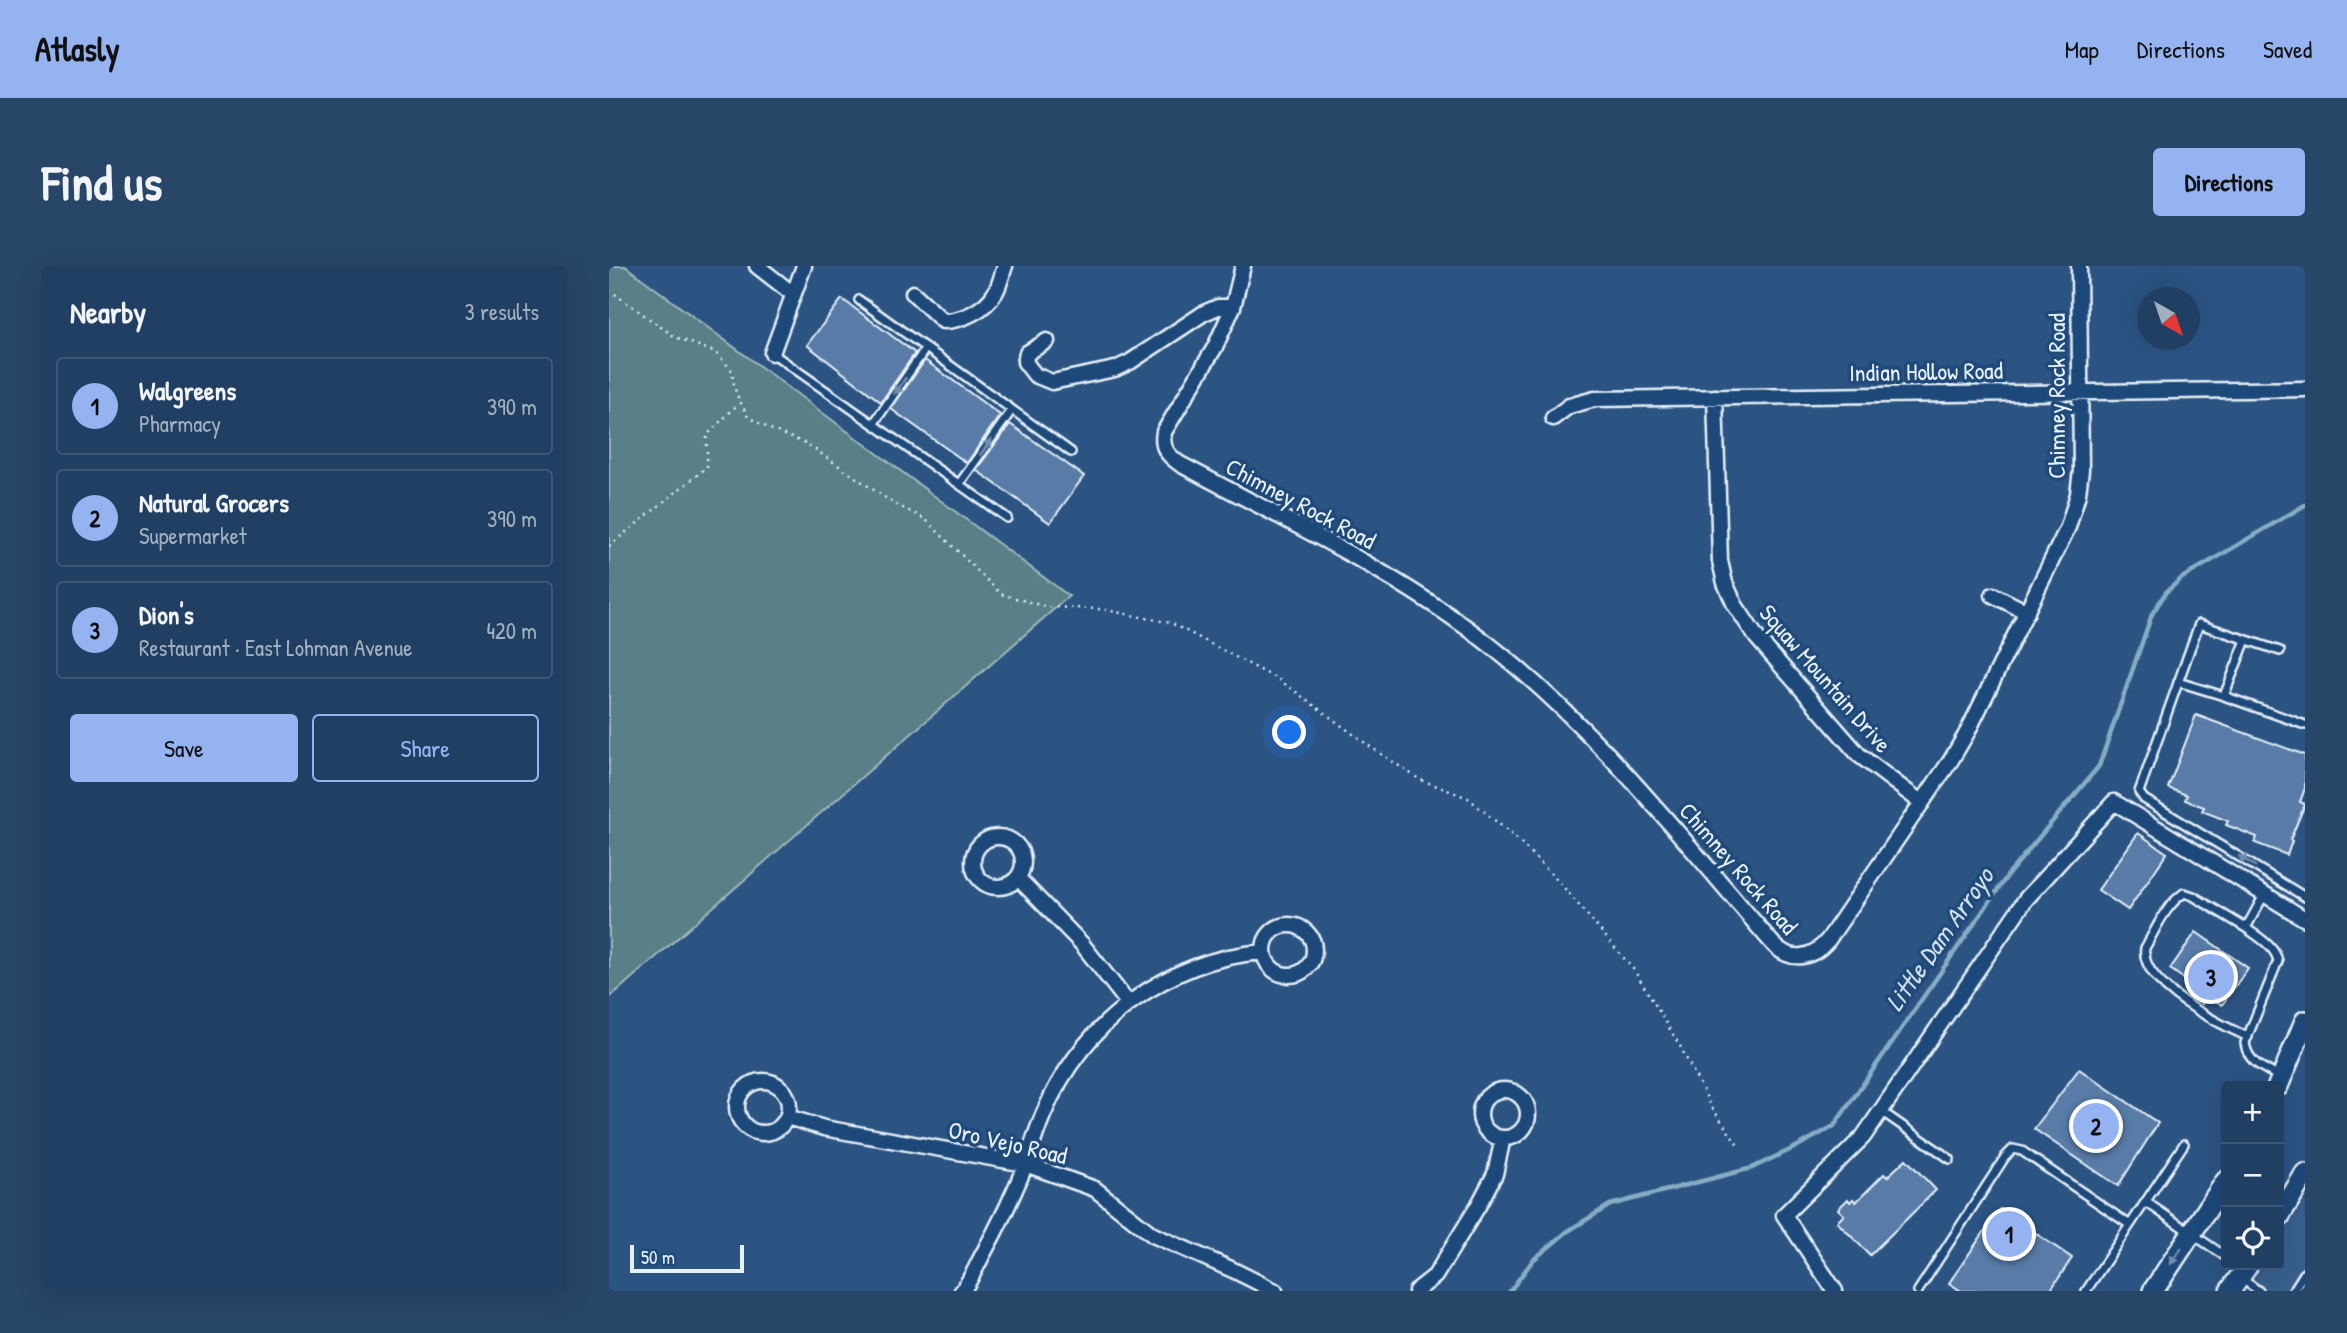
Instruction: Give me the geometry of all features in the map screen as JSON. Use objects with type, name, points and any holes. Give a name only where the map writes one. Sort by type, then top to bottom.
[{"type":"main road","points":[[2280,1081],[2305,1021]]},
{"type":"main road","points":[[2284,1209],[2305,1174]]},
{"type":"main road","points":[[2154,1291],[2221,1189]]},
{"type":"street","points":[[757,266],[793,294]]},
{"type":"street","points":[[772,353],[804,266]]},
{"type":"street","points":[[913,293],[943,321],[953,321],[968,316],[985,304],[995,293],[1005,266]]},
{"type":"street","points":[[1047,341],[1027,353],[1025,362],[1035,375],[1052,382],[1120,368],[1204,313],[1218,307],[1233,307],[1243,266]]},
{"type":"street","name":"Chimney Rock Road","points":[[1233,307],[1207,362],[1167,425],[1163,445],[1170,456],[1180,464],[1396,580],[1447,613],[1510,661],[1610,755],[1774,945],[1784,954],[1795,957],[1807,956],[1823,945],[1960,746],[2068,527],[2076,505],[2081,470],[2079,266]]},
{"type":"street","name":"Indian Hollow Road","points":[[1553,418],[1569,406],[1586,400],[2305,388]]},
{"type":"street","name":"Squaw Mountain Drive","points":[[1715,397],[1720,561],[1725,583],[1735,605],[1757,638],[1859,755],[1922,803]]},
{"type":"street","points":[[1993,595],[2027,612]]},
{"type":"street","points":[[1835,1291],[1784,1215],[1863,1137],[2026,899],[2114,802],[2302,917]]},
{"type":"street","points":[[1018,878],[1082,944],[1128,1003]]},
{"type":"street","points":[[962,1291],[997,1229],[1044,1111],[1065,1072],[1094,1035],[1128,1003],[1159,983],[1196,966],[1222,958],[1264,952]]},
{"type":"street","name":"Oro Vejo Road","points":[[787,1117],[824,1128],[1025,1164],[1095,1189],[1153,1235],[1275,1291]]},
{"type":"street","points":[[1416,1291],[1436,1276],[1479,1206],[1495,1174],[1503,1138]]},
{"type":"lane","points":[[859,300],[1071,452]]},
{"type":"lane","points":[[874,423],[926,348]]},
{"type":"lane","points":[[772,353],[1007,518]]},
{"type":"lane","points":[[959,484],[1012,410]]},
{"type":"lane","points":[[2280,651],[2199,624],[2139,792],[2144,799],[2305,897],[2302,917]]},
{"type":"lane","points":[[2224,695],[2246,640]]},
{"type":"lane","points":[[2178,682],[2224,695],[2305,725]]},
{"type":"lane","points":[[2248,1037],[2231,1030],[2164,986],[2152,974],[2144,955],[2145,948],[2168,908],[2184,893],[2246,928],[2277,954],[2278,961],[2248,1037],[2245,1043],[2251,1059],[2279,1081]]},
{"type":"lane","points":[[2246,928],[2265,894]]},
{"type":"lane","points":[[1881,1111],[1950,1159]]},
{"type":"lane","points":[[2086,1291],[2183,1144]]},
{"type":"lane","points":[[1918,1291],[1997,1168],[2013,1149],[2022,1151],[2130,1225]]},
{"type":"lane","points":[[2146,1202],[2221,1253]]},
{"type":"lane","points":[[2293,1291],[2305,1272]]},
{"type":"lane","points":[[2240,1274],[2259,1291]]},
{"type":"path","points":[[609,290],[675,337],[715,352],[731,369],[736,393],[748,417],[807,444],[893,503],[925,519],[1001,594],[1047,607],[1101,609],[1171,624],[1281,681],[1419,779],[1468,798],[1517,839],[1634,970],[1680,1046],[1711,1106],[1739,1147]]},
{"type":"path","points":[[609,546],[707,467],[707,435],[741,402]]},
{"type":"shaded area","points":[[2305,1201],[2305,1291],[2247,1291],[2261,1270],[2284,1270],[2284,1234]]},
{"type":"green space","points":[[609,266],[625,266],[1069,596],[609,998]]},
{"type":"building","points":[[842,299],[915,353],[881,402],[807,345]]},
{"type":"building","points":[[925,360],[1000,415],[967,463],[891,409]]},
{"type":"building","points":[[1010,424],[1084,476],[1050,523],[976,470]]},
{"type":"building","points":[[2196,715],[2305,755],[2305,788],[2300,802],[2305,804],[2290,840],[2292,841],[2287,855],[2255,843],[2257,837],[2226,825],[2228,821],[2202,811],[2204,807],[2185,800],[2187,795],[2168,788]]},
{"type":"building","points":[[2138,833],[2167,853],[2128,910],[2098,890]]},
{"type":"building","points":[[2196,932],[2248,968],[2222,1005],[2208,996],[2202,1004],[2188,995],[2194,986],[2170,969]]},
{"type":"building","points":[[2079,1069],[2158,1123],[2118,1186],[2034,1129]]},
{"type":"building","points":[[1906,1159],[1936,1190],[1870,1255],[1837,1222],[1844,1215],[1838,1209],[1848,1199],[1850,1202],[1853,1199],[1856,1202],[1884,1174],[1887,1177]]},
{"type":"building","points":[[2000,1209],[2072,1258],[2050,1291],[1961,1291],[1949,1283]]},
{"type":"waterway","name":"Little Dam Arroyo","points":[[1510,1291],[1533,1260],[1568,1231],[1610,1205],[1752,1168],[1834,1126],[2010,872],[2099,766],[2152,614],[2166,592],[2182,578],[2305,505]]},
{"type":"place","name":"Dion's","points":[[2211,977]]},
{"type":"place","name":"Natural Grocers","points":[[2096,1126]]},
{"type":"place","name":"Walgreens","points":[[2009,1234]]}]
